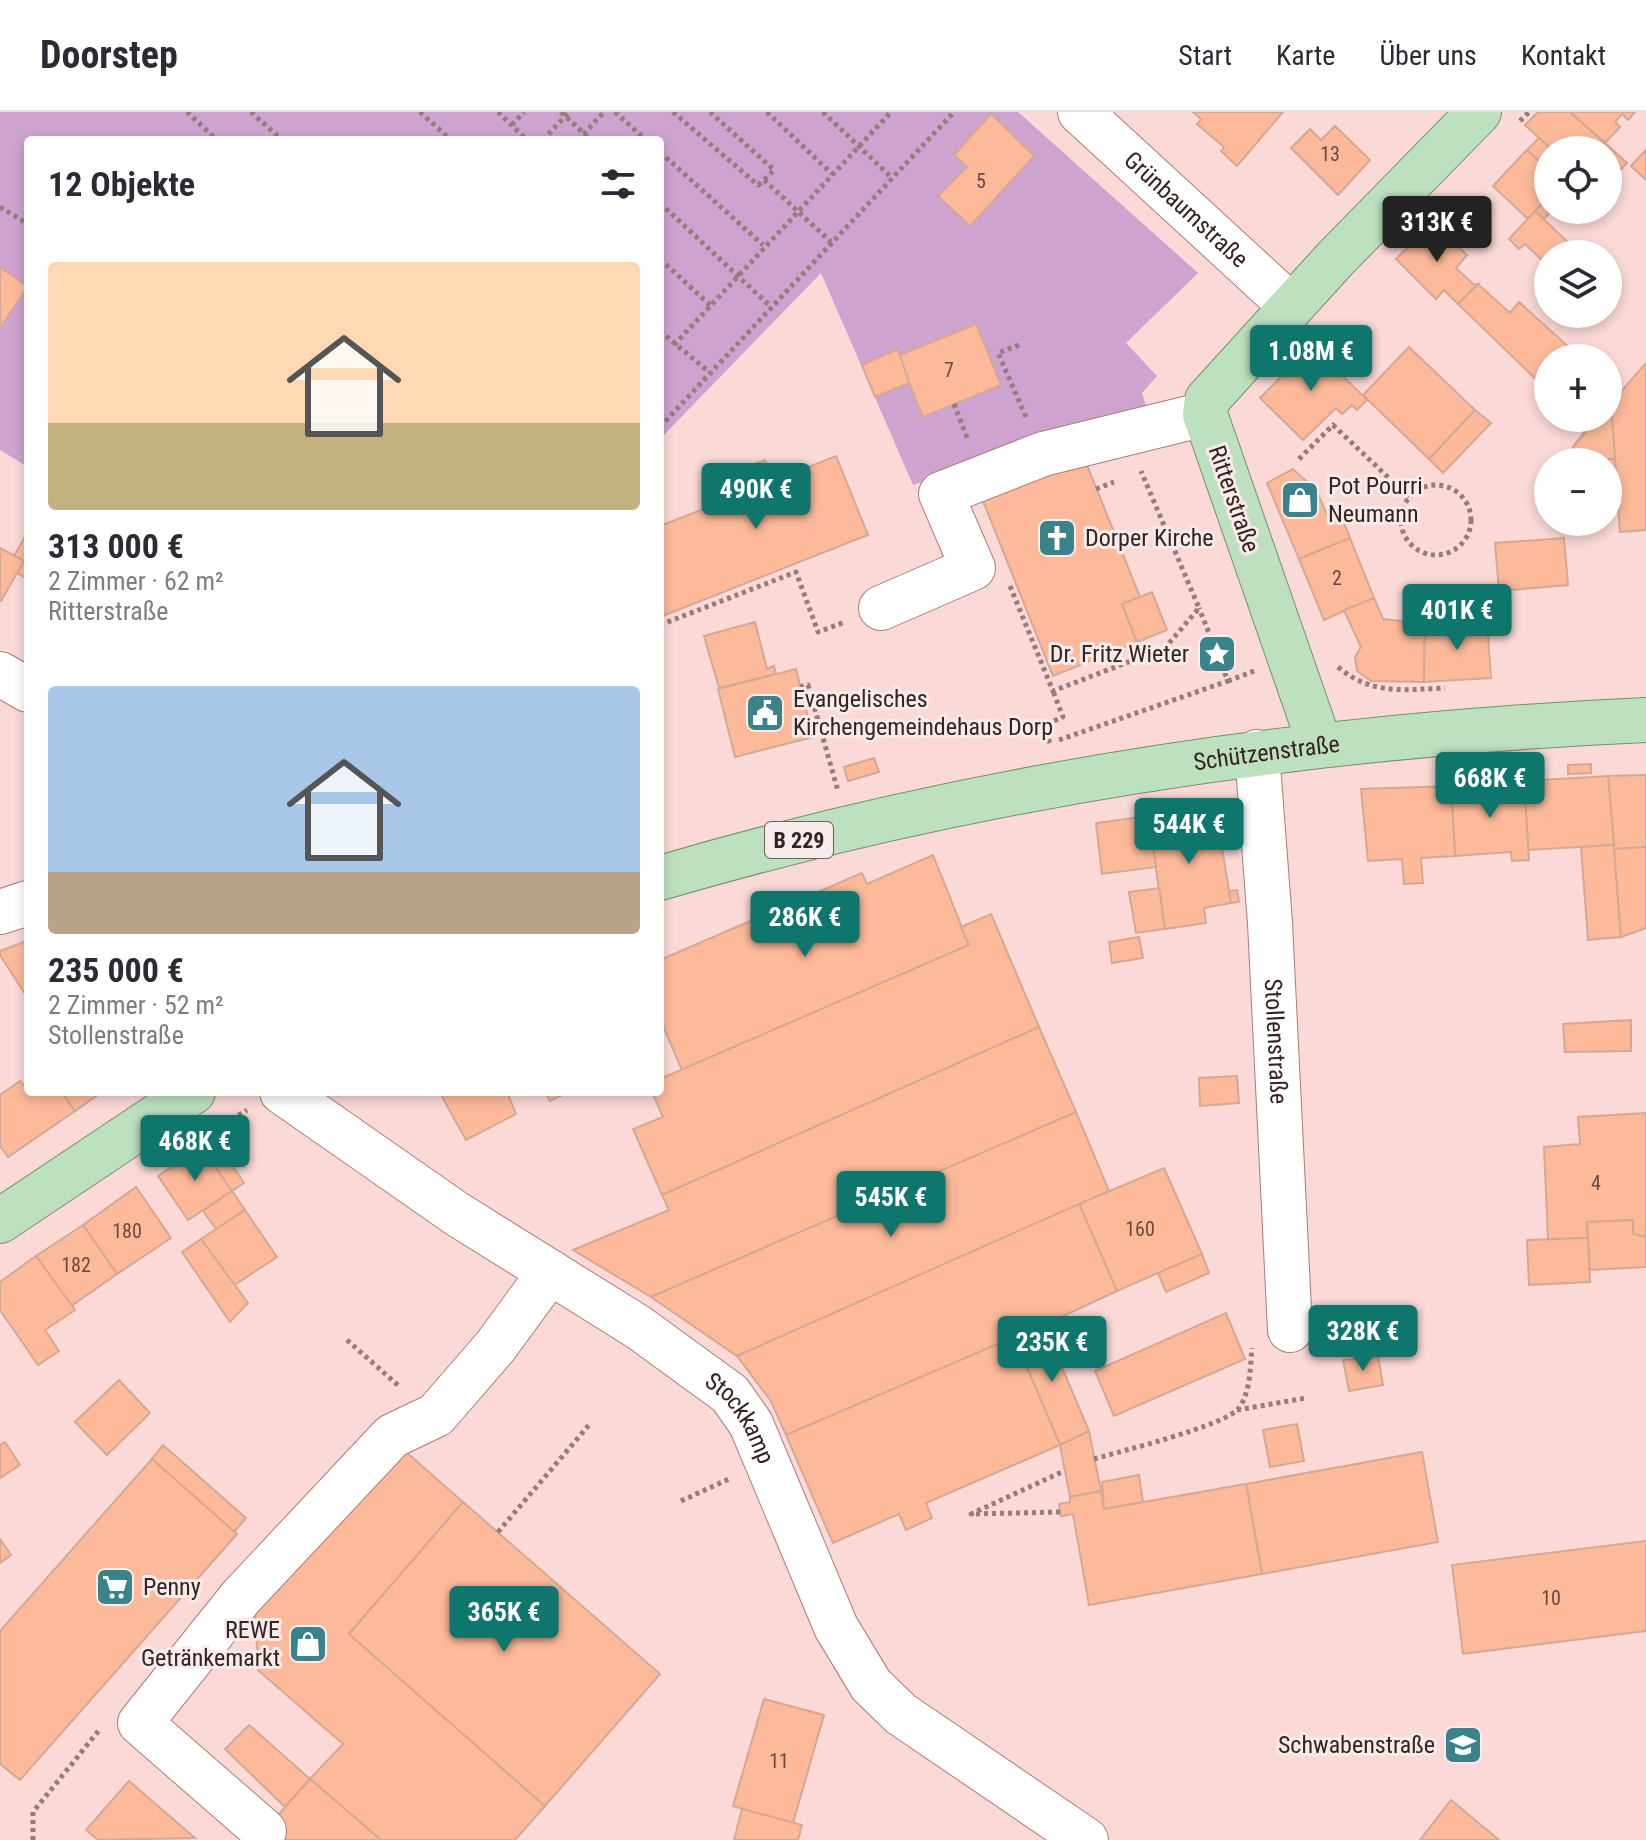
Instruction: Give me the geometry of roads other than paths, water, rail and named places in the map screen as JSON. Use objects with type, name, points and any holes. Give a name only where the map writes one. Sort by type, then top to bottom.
[{"type":"main road","name":"Ritterstraße","points":[[1320,745],[1205,414],[1207,400],[1217,385],[1291,306],[1499,117]]},
{"type":"main road","name":"Schützenstraße","points":[[664,877],[900,817],[1257,752],[1646,720]]},
{"type":"main road","points":[[0,1221],[183,1096]]},
{"type":"street","name":"Grünbaumstraße","points":[[1080,112],[1291,306]]},
{"type":"street","points":[[881,608],[973,568],[941,494],[1043,454],[1205,414]]},
{"type":"street","points":[[0,674],[24,688]]},
{"type":"street","name":"Stollenstraße","points":[[1257,752],[1270,923],[1272,1332]]},
{"type":"street","points":[[0,912],[24,904]]},
{"type":"street","name":"Stockkamp","points":[[288,1096],[457,1214],[660,1342],[730,1394],[751,1424],[836,1627],[871,1685],[901,1714],[1060,1834]]},
{"type":"street","points":[[264,1831],[140,1723],[241,1597],[392,1436],[436,1415],[495,1347],[550,1272]]},
{"type":"place","name":"Pot Pourri Neumann","points":[[1300,500]]},
{"type":"place","name":"Dorper Kirche","points":[[1057,538]]},
{"type":"place","name":"Dr. Fritz Wieter","points":[[1217,654]]},
{"type":"place","name":"Evangelisches Kirchengemeindehaus Dorp","points":[[765,713]]},
{"type":"place","name":"Penny","points":[[115,1587]]},
{"type":"place","name":"REWE Getränkemarkt","points":[[308,1644]]},
{"type":"place","name":"Schwabenstraße","points":[[1463,1745]]}]
